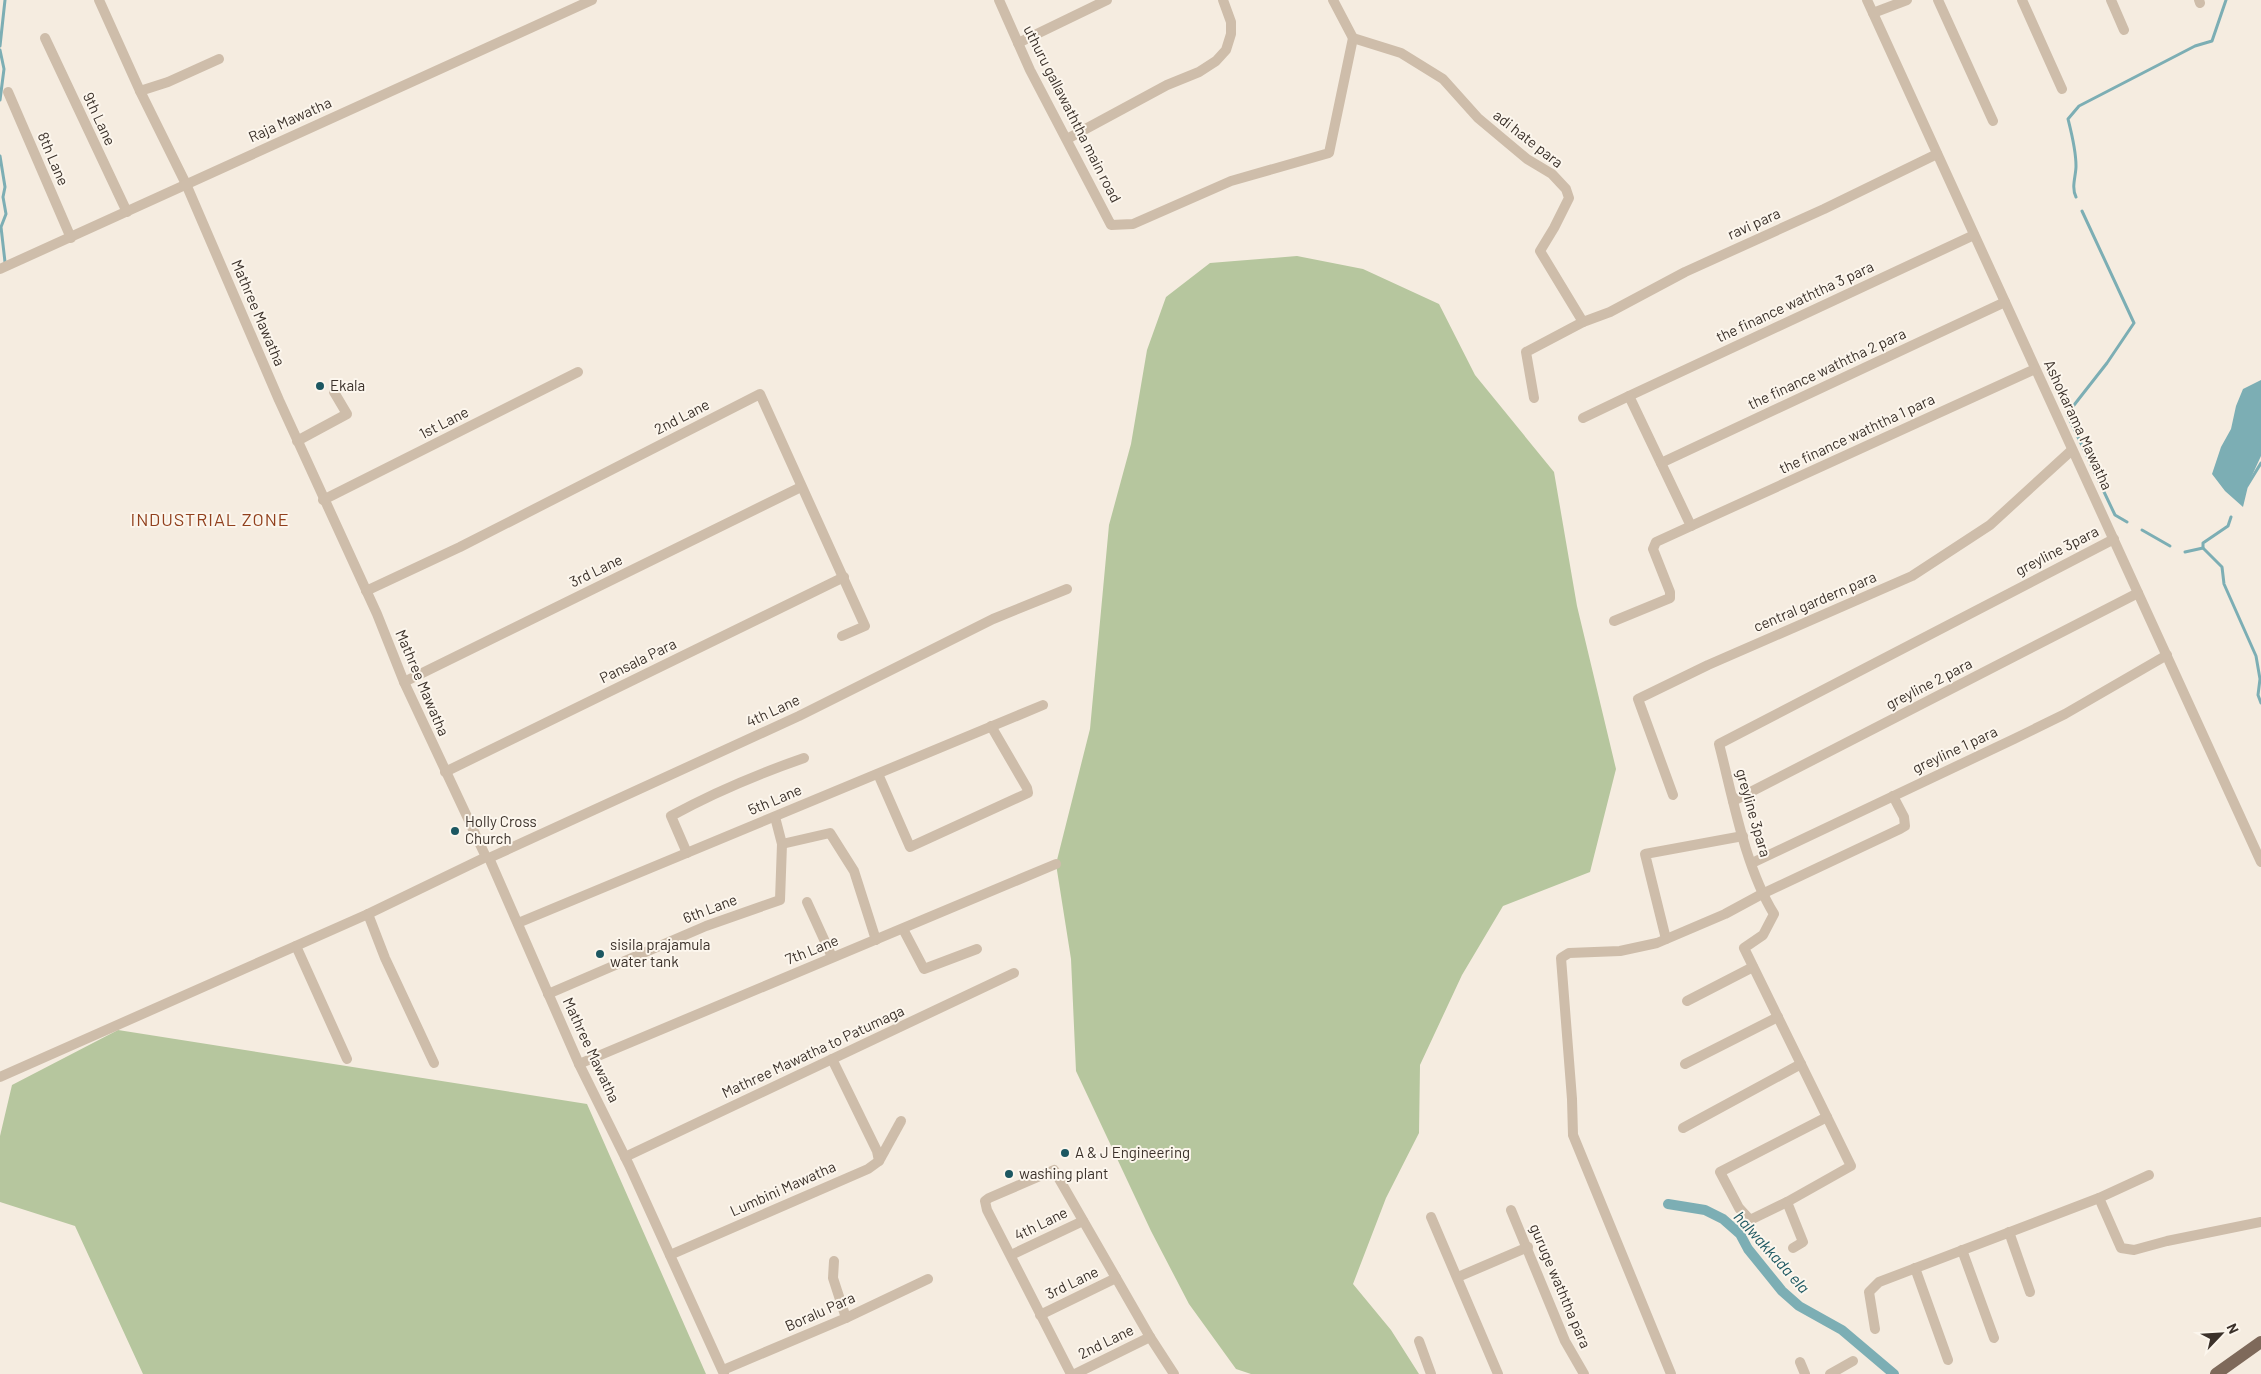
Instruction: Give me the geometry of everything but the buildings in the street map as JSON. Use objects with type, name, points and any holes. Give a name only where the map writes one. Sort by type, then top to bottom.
[{"type":"main road","points":[[2216,1374],[2261,1342]]},
{"type":"street","name":"Mathree Mawatha","points":[[99,0],[140,91],[186,184],[323,500],[366,591],[404,682],[445,772],[488,858],[579,1064],[626,1158],[723,1372]]},
{"type":"street","name":"Raja Mawatha","points":[[0,269],[592,0]]},
{"type":"street","name":"uthuru gallawaththa main road","points":[[999,0],[1030,70],[1111,225],[1133,224],[1231,181],[1329,154],[1353,38]]},
{"type":"street","points":[[1018,43],[1107,0]]},
{"type":"street","points":[[1067,139],[1161,88],[1199,72],[1216,61],[1226,50],[1231,34],[1231,22],[1223,0]]},
{"type":"street","points":[[1333,0],[1353,38]]},
{"type":"street","name":"Ashokarama Mawatha","points":[[1867,0],[2261,862]]},
{"type":"street","points":[[1873,14],[1907,0]]},
{"type":"street","points":[[1938,0],[1993,121]]},
{"type":"street","points":[[2022,0],[2062,89]]},
{"type":"street","points":[[2111,0],[2124,30]]},
{"type":"street","name":"9th Lane","points":[[45,38],[127,212]]},
{"type":"street","name":"adi hate para","points":[[1353,38],[1401,53],[1443,79],[1478,118],[1527,159],[1552,174],[1566,189],[1569,198],[1540,251],[1583,322]]},
{"type":"street","points":[[140,91],[168,82],[219,58]]},
{"type":"street","name":"8th Lane","points":[[8,92],[71,238]]},
{"type":"street","name":"ravi para","points":[[1583,322],[1610,312],[1685,272],[1824,209],[1937,154]]},
{"type":"street","name":"the finance waththa 3 para","points":[[1583,418],[1974,235]]},
{"type":"street","name":"the finance waththa 2 para","points":[[1661,463],[2005,302]]},
{"type":"street","points":[[1534,398],[1526,352],[1583,322]]},
{"type":"street","name":"the finance waththa 1 para","points":[[1614,621],[1670,598],[1670,592],[1654,549],[1656,542],[2035,368]]},
{"type":"street","name":"1st Lane","points":[[323,500],[578,372]]},
{"type":"street","points":[[297,441],[346,414],[334,392]]},
{"type":"street","name":"2nd Lane","points":[[366,591],[460,547],[760,394],[865,626],[842,636]]},
{"type":"street","points":[[1629,396],[1691,526]]},
{"type":"street","name":"central gardern para","points":[[1673,795],[1638,699],[1725,657],[1912,576],[1990,525],[2072,450]]},
{"type":"street","name":"3rd Lane","points":[[404,682],[801,487]]},
{"type":"street","name":"greyline 3para","points":[[1787,1202],[1851,1166],[1744,948],[1763,935],[1774,914],[1762,894],[1743,836],[1719,744],[2114,539]]},
{"type":"street","name":"Pansala Para","points":[[445,772],[844,577]]},
{"type":"street","name":"4th Lane","points":[[0,1077],[368,914],[799,716],[993,619],[1068,589]]},
{"type":"street","name":"greyline 2 para","points":[[1733,801],[2138,593]]},
{"type":"street","name":"greyline 1 para","points":[[1752,863],[2057,718],[2166,655]]},
{"type":"street","name":"5th Lane","points":[[518,923],[1043,705]]},
{"type":"street","points":[[878,774],[910,847],[1028,793],[1027,788],[991,726]]},
{"type":"street","points":[[687,853],[671,816],[726,789],[804,758]]},
{"type":"street","points":[[1671,1374],[1572,1135],[1572,1099],[1561,958],[1569,953],[1620,951],[1666,939],[1725,914],[1762,894],[1905,826],[1904,817],[1893,796]]},
{"type":"street","name":"6th Lane","points":[[548,994],[706,926],[780,900],[782,844],[775,817]]},
{"type":"street","points":[[782,844],[830,833],[854,871],[876,940]]},
{"type":"street","points":[[1666,939],[1645,854],[1743,836]]},
{"type":"street","name":"7th Lane","points":[[579,1064],[1056,864]]},
{"type":"street","points":[[807,902],[832,957]]},
{"type":"street","points":[[368,914],[385,958],[434,1063]]},
{"type":"street","points":[[903,929],[924,969],[977,949]]},
{"type":"street","points":[[296,946],[347,1059]]},
{"type":"street","points":[[1687,1001],[1753,967]]},
{"type":"street","name":"Mathree Mawatha to Patumaga","points":[[626,1158],[1014,973]]},
{"type":"street","points":[[1685,1064],[1778,1017]]},
{"type":"street","points":[[832,1059],[877,1151],[879,1161]]},
{"type":"street","points":[[1683,1128],[1801,1064]]},
{"type":"street","points":[[1793,1248],[1803,1242],[1787,1202],[1750,1220],[1740,1208],[1720,1172],[1827,1117]]},
{"type":"street","points":[[879,1161],[901,1121]]},
{"type":"street","name":"Lumbini Mawatha","points":[[670,1255],[868,1169],[879,1161]]},
{"type":"street","points":[[1070,1374],[987,1210],[985,1201],[1054,1170],[1150,1337],[1174,1374]]},
{"type":"street","points":[[1875,1329],[1869,1292],[1879,1282],[2099,1198],[2149,1175]]},
{"type":"street","points":[[2099,1198],[2121,1248],[2134,1250],[2167,1241],[2261,1222]]},
{"type":"street","name":"guruge waththa para","points":[[1511,1210],[1528,1247],[1565,1341],[1584,1374]]},
{"type":"street","points":[[1431,1217],[1498,1374]]},
{"type":"street","name":"4th Lane","points":[[1011,1255],[1084,1221]]},
{"type":"street","points":[[2009,1232],[2030,1292]]},
{"type":"street","points":[[1458,1277],[1528,1247]]},
{"type":"street","points":[[1962,1250],[1994,1338]]},
{"type":"street","points":[[834,1261],[833,1278],[846,1318]]},
{"type":"street","points":[[1915,1268],[1948,1360]]},
{"type":"street","name":"3rd Lane","points":[[1040,1315],[1116,1278]]},
{"type":"street","name":"Boralu Para","points":[[723,1372],[846,1318],[928,1279]]},
{"type":"street","name":"2nd Lane","points":[[1075,1374],[1150,1337]]},
{"type":"street","points":[[1419,1341],[1430,1374]]},
{"type":"street","points":[[1830,1374],[1853,1361]]},
{"type":"street","points":[[1800,1362],[1806,1374]]},
{"type":"green space","points":[[1297,256],[1363,269],[1439,304],[1475,375],[1554,472],[1577,606],[1616,769],[1590,872],[1503,906],[1462,975],[1420,1065],[1419,1133],[1386,1198],[1353,1284],[1391,1330],[1419,1374],[1251,1374],[1236,1369],[1189,1304],[1151,1231],[1076,1071],[1071,959],[1056,864],[1090,729],[1109,525],[1131,444],[1147,350],[1166,297],[1210,263]]},
{"type":"green space","points":[[118,1030],[587,1104],[706,1374],[143,1374],[75,1226],[0,1202],[0,1136],[12,1085]]},
{"type":"water","points":[[2261,380],[2261,456],[2249,482],[2243,507],[2225,491],[2212,474],[2221,447],[2231,429],[2236,406],[2243,389]]},
{"type":"waterway","points":[[0,46],[5,0]]},
{"type":"waterway","points":[[2076,197],[2074,185],[2076,166],[2074,142],[2068,119],[2079,106],[2195,46],[2212,41],[2226,0]]},
{"type":"waterway","points":[[0,50],[4,69],[0,100]]},
{"type":"waterway","points":[[0,156],[5,187],[3,197],[6,214],[1,227],[5,262]]},
{"type":"waterway","points":[[2082,211],[2134,323],[2107,363],[2067,414],[2115,515],[2127,522]]},
{"type":"waterway","points":[[2247,486],[2261,463]]},
{"type":"waterway","points":[[2231,517],[2228,526],[2203,543],[2203,548],[2222,567],[2224,584],[2256,656],[2260,679],[2258,695],[2261,703]]},
{"type":"waterway","points":[[2142,530],[2170,546]]},
{"type":"waterway","points":[[2185,552],[2203,548]]},
{"type":"waterway","name":"halwakkada ela","points":[[1668,1204],[1705,1210],[1723,1219],[1740,1234],[1748,1249],[1782,1291],[1799,1306],[1842,1330],[1894,1374]]},
{"type":"place","name":"Ekala","points":[[320,386]]},
{"type":"place","name":"Holly Cross Church","points":[[455,831]]},
{"type":"place","name":"sisila prajamula water tank","points":[[600,954]]},
{"type":"place","name":"A & J Engineering","points":[[1065,1153]]},
{"type":"place","name":"washing plant","points":[[1009,1174]]},
{"type":"district","name":"INDUSTRIAL ZONE","points":[[210,520]]}]
